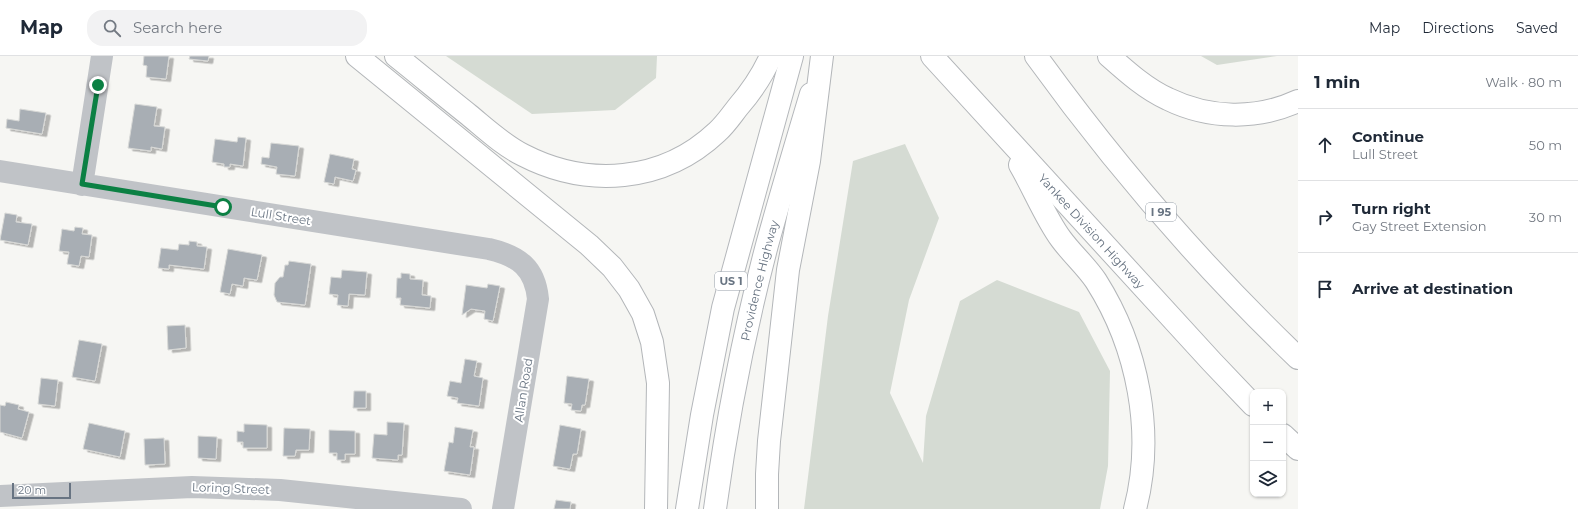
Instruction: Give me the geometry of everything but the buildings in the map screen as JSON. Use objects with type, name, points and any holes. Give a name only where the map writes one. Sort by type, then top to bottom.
[{"type":"main road","points":[[357,56],[589,245],[612,267],[629,289],[642,314],[656,356],[658,384],[656,509]]},
{"type":"main road","points":[[396,56],[500,141],[547,166],[569,173],[591,176],[634,174],[656,168],[679,159],[699,146],[716,133],[746,98],[771,56]]},
{"type":"main road","name":"US 1","points":[[687,509],[702,415],[723,308],[792,56]]},
{"type":"main road","name":"Yankee Division Highway","points":[[932,56],[1212,362],[1250,401]]},
{"type":"main road","name":"I 95","points":[[1036,56],[1087,124],[1136,185],[1227,286],[1298,358]]},
{"type":"main road","points":[[1109,56],[1148,87],[1168,99],[1190,108],[1213,114],[1236,115],[1264,113],[1298,101]]},
{"type":"main road","points":[[767,509],[766,474],[788,270],[809,161],[821,60]]},
{"type":"main road","name":"Providence Highway","points":[[714,509],[729,417],[750,313],[767,245],[821,60]]},
{"type":"main road","points":[[1003,134],[1061,239],[1085,266],[1104,294],[1126,342],[1138,388],[1143,438],[1140,489],[1135,509]]},
{"type":"main road","points":[[1286,437],[1298,449]]},
{"type":"street","points":[[82,184],[102,56]]},
{"type":"street","name":"Lull Street","points":[[0,171],[489,249],[506,253],[520,260],[530,273]]},
{"type":"street","name":"Allan Road","points":[[503,509],[538,299],[537,284],[530,273]]},
{"type":"street","name":"Loring Street","points":[[0,496],[192,487],[280,490],[461,509]]},
{"type":"shaded area","points":[[446,56],[657,56],[656,78],[615,110],[532,114]]},
{"type":"shaded area","points":[[1201,56],[1277,56],[1217,65]]},
{"type":"shaded area","points":[[905,144],[939,218],[909,300],[890,393],[923,463],[926,416],[960,301],[997,280],[1079,312],[1110,371],[1108,466],[1100,509],[804,509],[828,316],[853,161]]},
{"type":"route","points":[[98,85],[82,184],[223,207]]}]
